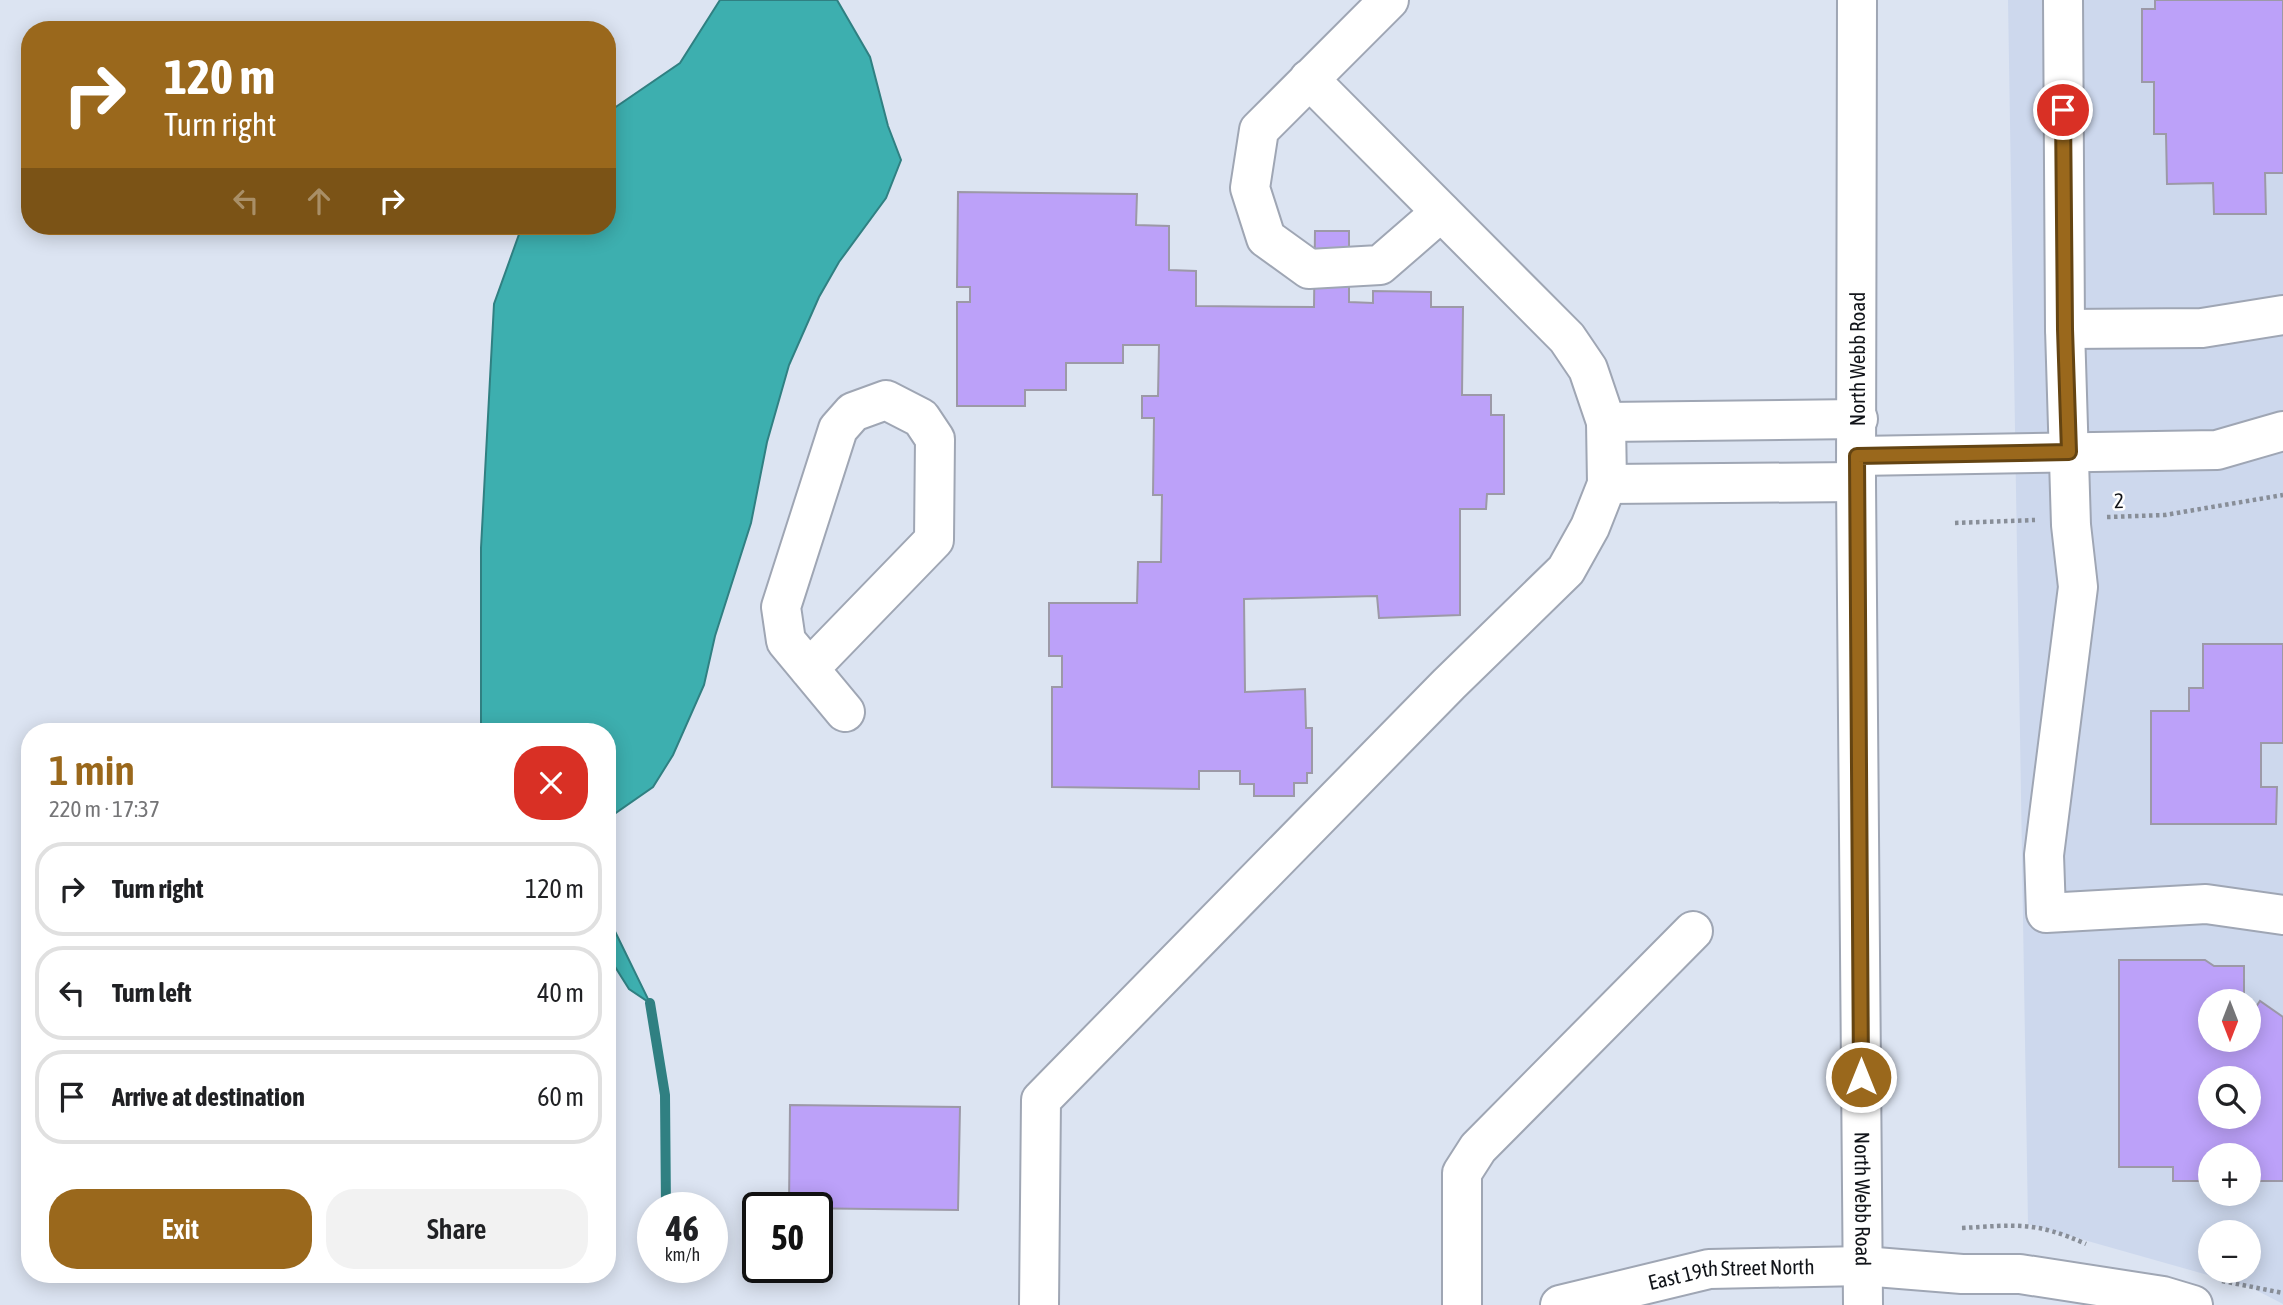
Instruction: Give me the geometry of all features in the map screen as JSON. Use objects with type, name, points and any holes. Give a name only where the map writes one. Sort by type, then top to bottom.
[{"type":"main road","points":[[1389,0],[1259,130],[1250,188],[1266,238],[1310,269],[1380,265],[1441,212]]},
{"type":"main road","name":"North Webb Road","points":[[1857,0],[1857,469],[1863,1305]]},
{"type":"main road","points":[[2063,0],[2065,329],[2071,518],[2078,587],[2044,855],[2046,912],[2206,904],[2283,915]]},
{"type":"main road","points":[[1040,1305],[1041,1100],[1449,684],[1566,570],[1590,527],[1607,484],[1606,422],[1588,369],[1567,338],[1308,79]]},
{"type":"main road","points":[[2065,329],[2202,328],[2283,315]]},
{"type":"main road","points":[[809,670],[934,540],[935,439],[922,418],[886,400],[853,412],[838,429],[781,607],[786,641],[809,670],[845,712]]},
{"type":"main road","points":[[1606,422],[1858,419]]},
{"type":"main road","points":[[1607,484],[1857,469],[2069,452],[2217,450],[2283,431]]},
{"type":"main road","points":[[1462,1305],[1462,1173],[1478,1148],[1693,931]]},
{"type":"main road","name":"East 19th Street North","points":[[1560,1305],[1709,1269],[1863,1266],[1962,1274],[2020,1274],[2163,1296],[2193,1305]]},
{"type":"path","name":"2","points":[[1955,523],[2165,515],[2283,495]]},
{"type":"shaded area","points":[[720,0],[837,0],[870,57],[888,126],[901,160],[886,198],[839,262],[819,297],[789,365],[767,442],[751,523],[715,636],[704,685],[673,755],[653,787],[616,813],[616,723],[481,723],[481,548],[494,304],[519,235],[616,235],[616,107],[680,63]]},
{"type":"shaded area","points":[[2008,0],[2283,0],[2283,1304],[2236,1283],[2261,1283],[2261,1220],[2198,1220],[2198,1272],[2028,1224]]},
{"type":"shaded area","points":[[616,933],[650,1003],[629,989],[616,968]]},
{"type":"building","points":[[2155,0],[2283,0],[2283,173],[2265,173],[2266,214],[2214,214],[2213,183],[2167,184],[2166,134],[2154,134],[2154,82],[2142,82],[2142,9],[2155,9]]},
{"type":"building","points":[[958,192],[1137,194],[1136,225],[1169,226],[1169,270],[1196,271],[1196,306],[1314,307],[1315,231],[1349,231],[1349,302],[1373,303],[1373,291],[1431,292],[1431,307],[1463,307],[1462,395],[1491,395],[1491,415],[1504,415],[1504,494],[1487,494],[1486,509],[1460,509],[1460,615],[1379,618],[1377,596],[1244,599],[1245,692],[1305,689],[1306,728],[1312,728],[1312,773],[1307,773],[1307,783],[1294,783],[1294,796],[1254,796],[1254,784],[1240,784],[1240,771],[1199,771],[1199,789],[1052,787],[1052,687],[1062,687],[1062,656],[1049,656],[1049,603],[1137,603],[1138,562],[1161,562],[1162,495],[1153,495],[1154,418],[1142,418],[1142,396],[1158,396],[1159,345],[1123,345],[1123,363],[1066,363],[1066,390],[1025,390],[1025,406],[957,406],[957,302],[970,302],[970,287],[957,287]]},
{"type":"building","points":[[2203,644],[2283,644],[2283,743],[2261,743],[2261,787],[2277,787],[2276,824],[2151,824],[2151,711],[2189,711],[2189,688],[2203,688]]},
{"type":"building","points":[[2119,960],[2205,960],[2214,966],[2244,966],[2244,989],[2198,989],[2198,1052],[2261,1052],[2261,1002],[2283,1017],[2283,1181],[2261,1181],[2261,1143],[2198,1143],[2198,1181],[2173,1181],[2173,1167],[2119,1167]]},
{"type":"building","points":[[790,1105],[960,1107],[958,1210],[833,1209],[833,1192],[789,1192]]},
{"type":"waterway","points":[[650,1003],[665,1095],[666,1192]]},
{"type":"route","points":[[1861,1077],[1857,456],[2069,452],[2063,110]]}]
